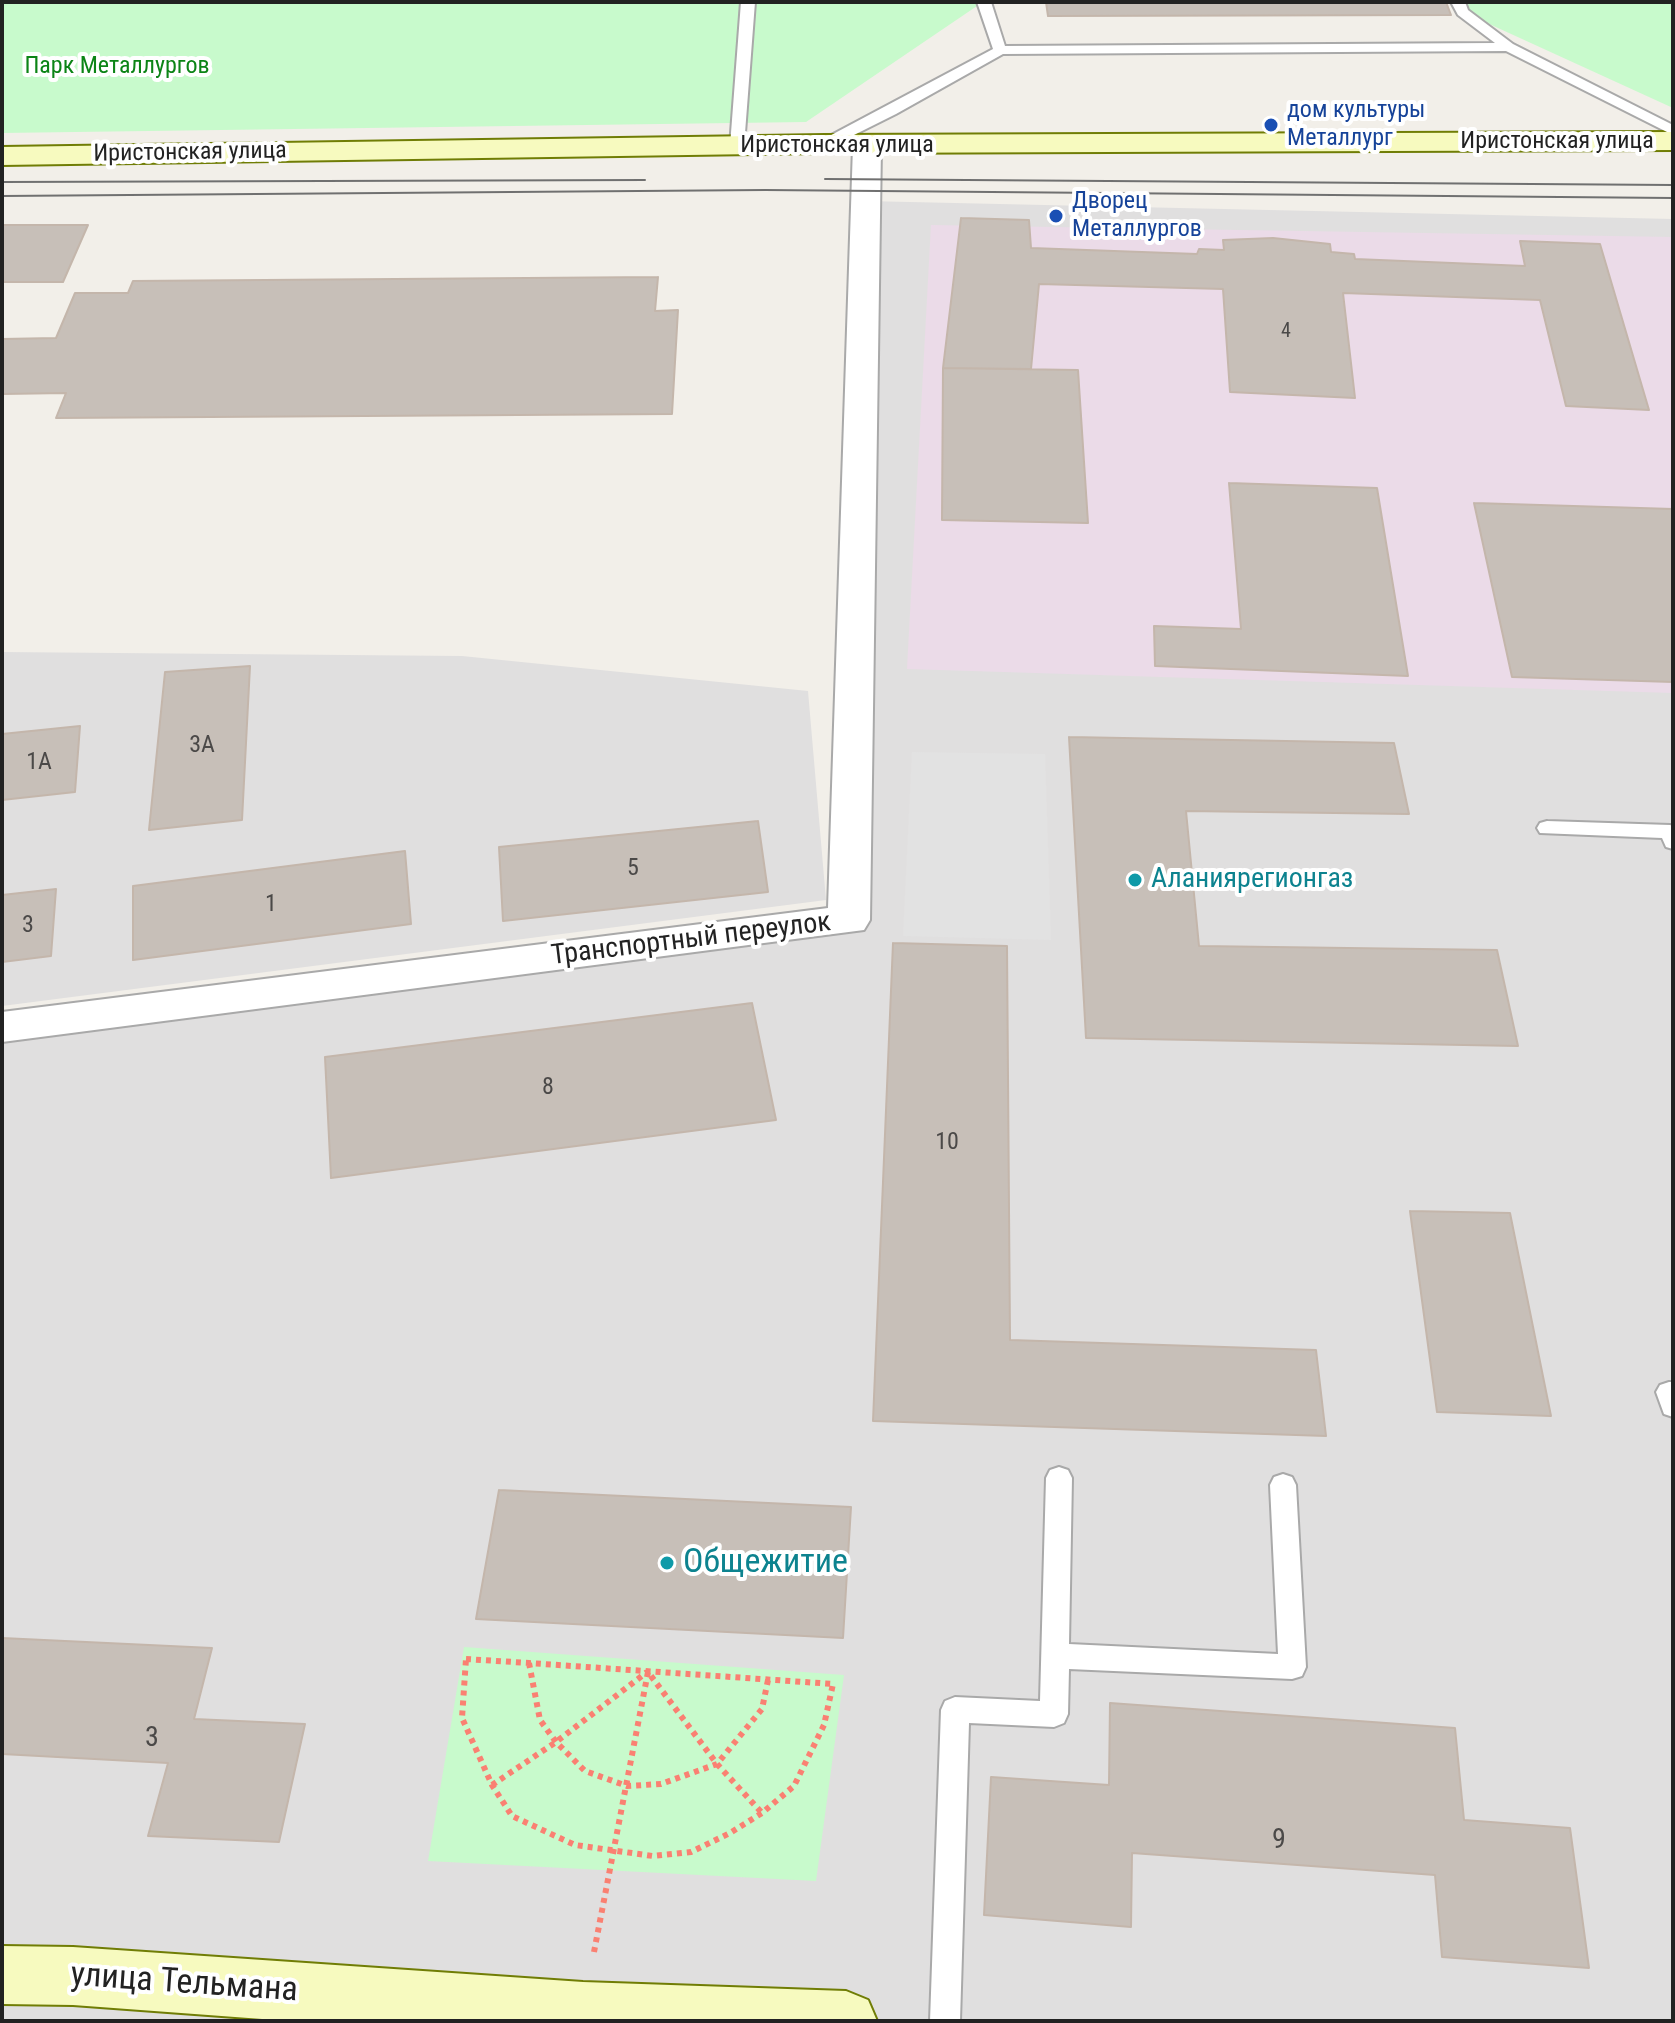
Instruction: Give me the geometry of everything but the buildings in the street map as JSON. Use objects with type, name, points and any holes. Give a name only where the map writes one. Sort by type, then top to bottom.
[{"type":"main road","name":"Иристонская улица","points":[[2,156],[825,144],[1673,141]]},
{"type":"main road","name":"улица Тельмана","points":[[2,1975],[89,1977],[583,2012],[846,2021]]},
{"type":"street","name":"Транспортный переулок","points":[[2,1027],[849,920],[867,146]]},
{"type":"lane","points":[[737,146],[748,2]]},
{"type":"lane","points":[[984,2],[1000,50]]},
{"type":"lane","points":[[1458,2],[1463,12],[1508,47],[1673,131]]},
{"type":"lane","points":[[825,144],[1000,50],[1508,47]]},
{"type":"lane","points":[[1547,828],[1670,832],[1673,842]]},
{"type":"lane","points":[[1673,1392],[1669,1392],[1673,1407]]},
{"type":"lane","points":[[945,2021],[955,1710],[1054,1714],[1059,1478]]},
{"type":"lane","points":[[1057,1656],[1292,1667],[1283,1485]]},
{"type":"path","points":[[466,1659],[529,1663],[648,1672],[833,1684],[824,1725],[794,1786],[762,1813],[691,1852],[653,1856],[575,1845],[537,1830],[512,1816],[492,1785],[462,1718],[466,1659]]},
{"type":"path","points":[[529,1663],[540,1720],[556,1742],[585,1771],[627,1786],[661,1784],[717,1764],[762,1709],[768,1680]]},
{"type":"path","points":[[492,1785],[556,1742],[648,1672]]},
{"type":"path","points":[[648,1672],[717,1764],[762,1813]]},
{"type":"path","points":[[583,2012],[648,1672]]},
{"type":"shaded area","points":[[865,201],[1673,219],[1673,2021],[2,2021],[2,1027],[849,920]]},
{"type":"shaded area","points":[[931,225],[1673,237],[1673,693],[907,669]]},
{"type":"shaded area","points":[[2,652],[462,656],[808,691],[826,900],[2,1006]]},
{"type":"shaded area","points":[[912,752],[1045,754],[1051,940],[903,936]]},
{"type":"green space","name":"Парк Металлургов","points":[[2,2],[976,2],[977,6],[806,122],[2,133]]},
{"type":"green space","points":[[1462,2],[1673,2],[1673,108],[1463,12]]},
{"type":"green space","points":[[464,1647],[844,1675],[816,1881],[428,1861]]},
{"type":"tram line","points":[[825,179],[1673,185]]},
{"type":"tram line","points":[[2,182],[645,180]]},
{"type":"tram line","points":[[2,196],[765,190],[1673,198]]},
{"type":"place","name":"дом культуры Металлург","points":[[1271,125]]},
{"type":"place","name":"Дворец Металлургов","points":[[1056,216]]},
{"type":"place","name":"Аланиярегионгаз","points":[[1135,880]]},
{"type":"place","name":"Общежитие","points":[[667,1563]]}]
